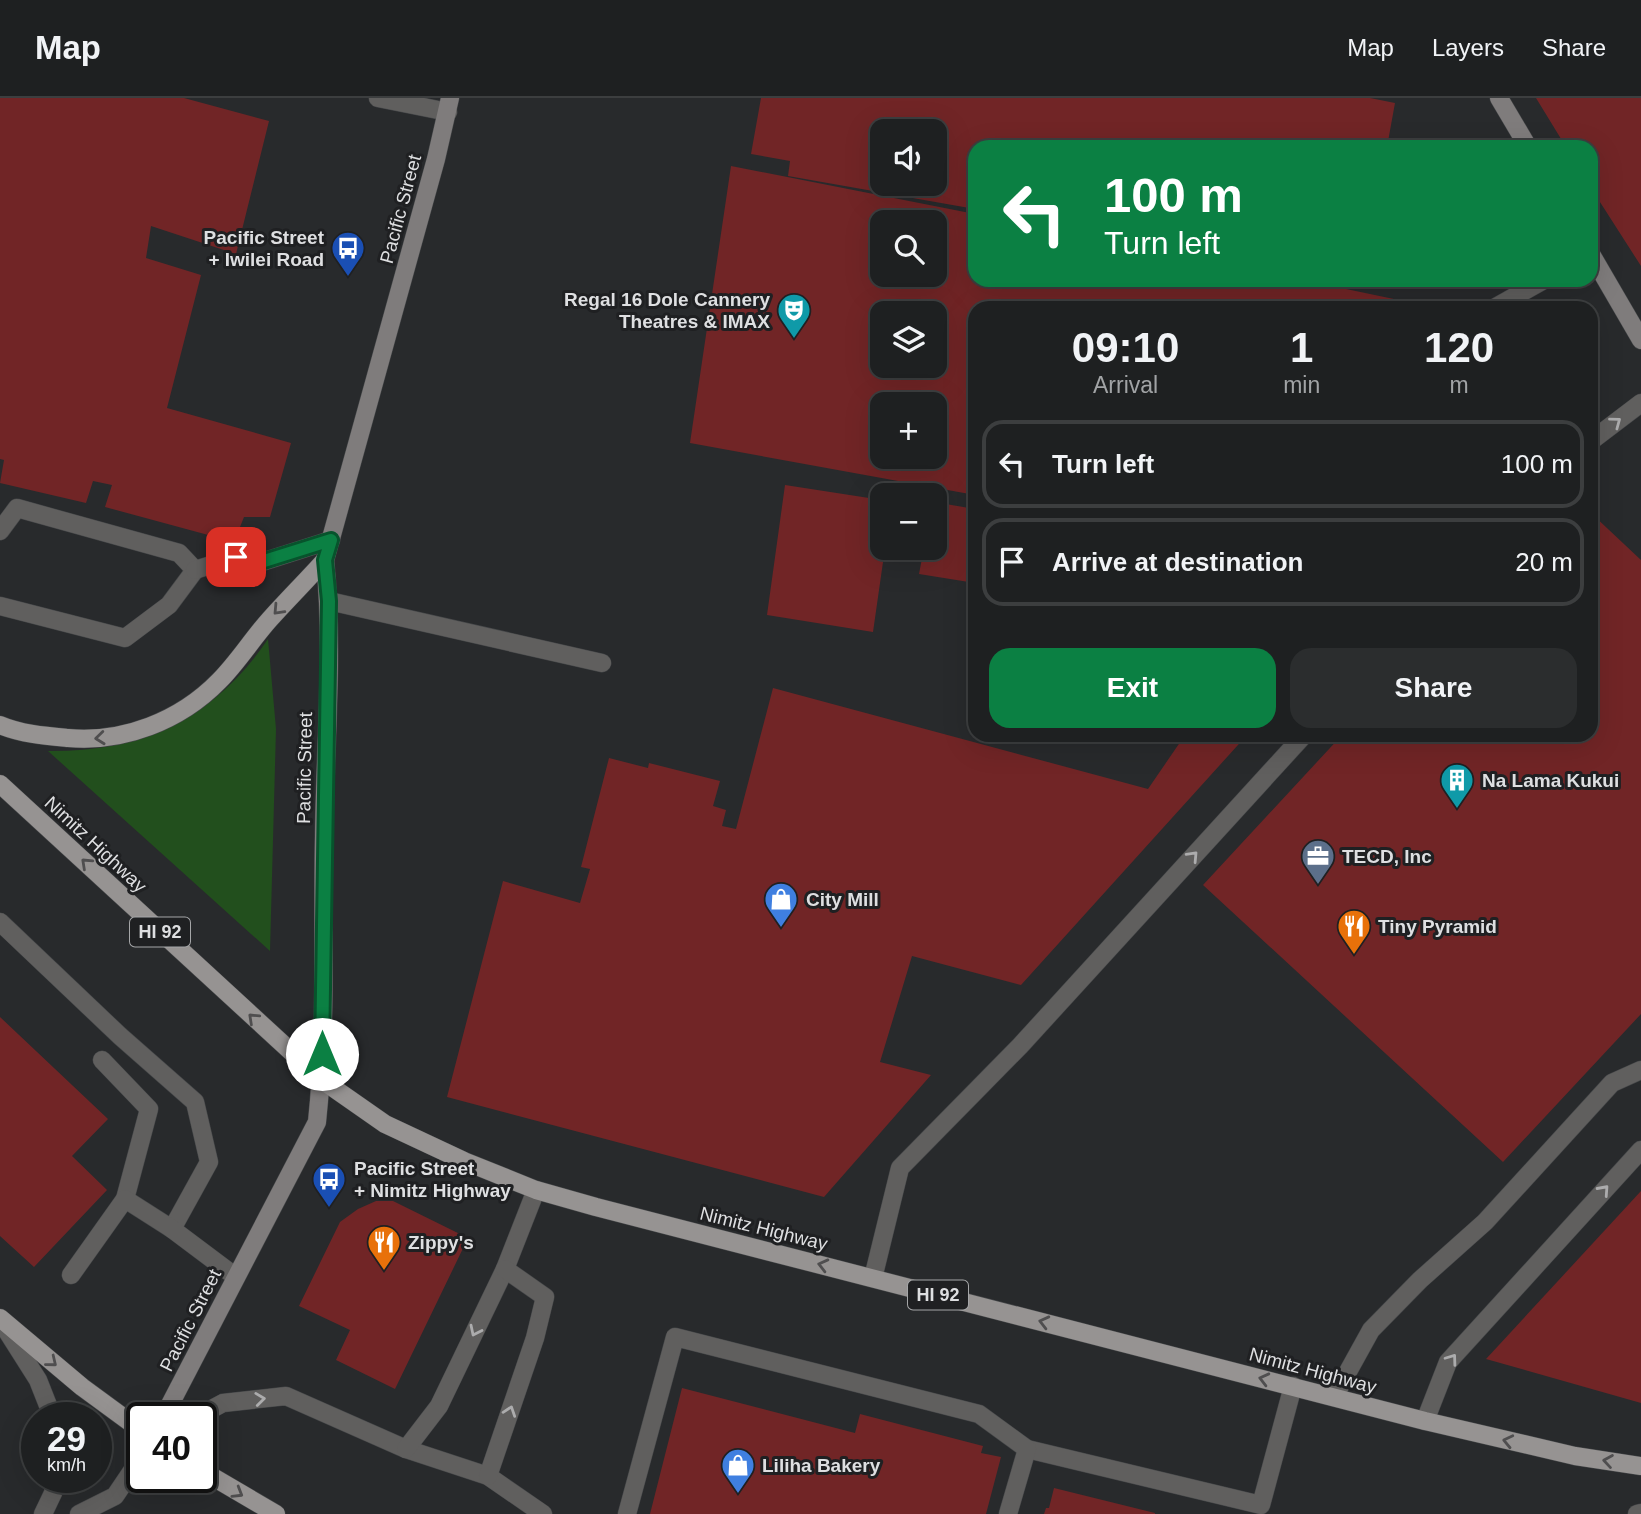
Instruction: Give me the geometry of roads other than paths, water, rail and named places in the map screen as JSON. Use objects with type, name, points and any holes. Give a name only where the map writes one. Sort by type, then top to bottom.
[{"type":"main road","points":[[0,725],[21,731],[82,740],[133,732],[156,724],[179,712],[218,683],[269,620],[325,560]]},
{"type":"main road","name":"Nimitz Highway","points":[[0,784],[322,1080],[385,1124],[464,1161],[536,1190],[873,1278],[1425,1421],[1575,1456],[1641,1466]]},
{"type":"main road","points":[[0,1319],[82,1387],[126,1419]]},
{"type":"main road","points":[[217,1480],[276,1514]]},
{"type":"street","points":[[1499,98],[1524,140]]},
{"type":"street","name":"Pacific Street","points":[[171,1402],[317,1122],[322,1080],[329,601],[325,560],[449,105]]},
{"type":"street","points":[[1598,266],[1641,340]]},
{"type":"lane","points":[[378,98],[449,105]]},
{"type":"lane","points":[[1506,301],[1532,287]]},
{"type":"lane","points":[[1598,436],[1641,402]]},
{"type":"lane","points":[[0,531],[17,508],[179,553],[195,570]]},
{"type":"lane","points":[[0,606],[125,638],[169,605],[195,570],[236,557],[261,562],[331,540]]},
{"type":"lane","points":[[329,601],[602,663]]},
{"type":"lane","points":[[873,1278],[900,1168],[1020,1046],[1298,742]]},
{"type":"lane","points":[[0,922],[120,1036],[195,1102],[209,1162],[172,1229]]},
{"type":"lane","points":[[71,1275],[125,1199],[149,1109],[102,1060]]},
{"type":"lane","points":[[1335,1397],[1371,1330],[1420,1280],[1485,1222],[1612,1083],[1641,1070]]},
{"type":"lane","points":[[1425,1421],[1448,1362],[1641,1150]]},
{"type":"lane","points":[[406,1449],[439,1406],[505,1269],[536,1190]]},
{"type":"lane","points":[[125,1199],[172,1229],[236,1277]]},
{"type":"lane","points":[[488,1476],[535,1338],[545,1297],[505,1269]]},
{"type":"lane","points":[[0,1319],[38,1380],[47,1402]]},
{"type":"lane","points":[[627,1514],[675,1338],[979,1414],[1027,1449],[1261,1505],[1293,1386]]},
{"type":"lane","points":[[217,1407],[286,1396],[406,1449],[488,1476],[543,1514]]},
{"type":"lane","points":[[1009,1514],[1027,1449]]},
{"type":"lane","points":[[79,1514],[115,1496],[126,1480]]},
{"type":"lane","points":[[43,1514],[53,1493]]},
{"type":"place","name":"Pacific Street + Iwilei Road","points":[[348,278]]},
{"type":"place","name":"Regal 16 Dole Cannery Theatres & IMAX","points":[[794,340]]},
{"type":"place","name":"Na Lama Kukui","points":[[1457,810]]},
{"type":"place","name":"TECD, Inc","points":[[1318,886]]},
{"type":"place","name":"City Mill","points":[[781,929]]},
{"type":"place","name":"Tiny Pyramid","points":[[1354,956]]},
{"type":"place","name":"Pacific Street + Nimitz Highway","points":[[329,1209]]},
{"type":"place","name":"Zippy's","points":[[384,1272]]},
{"type":"place","name":"Liliha Bakery","points":[[738,1495]]}]
